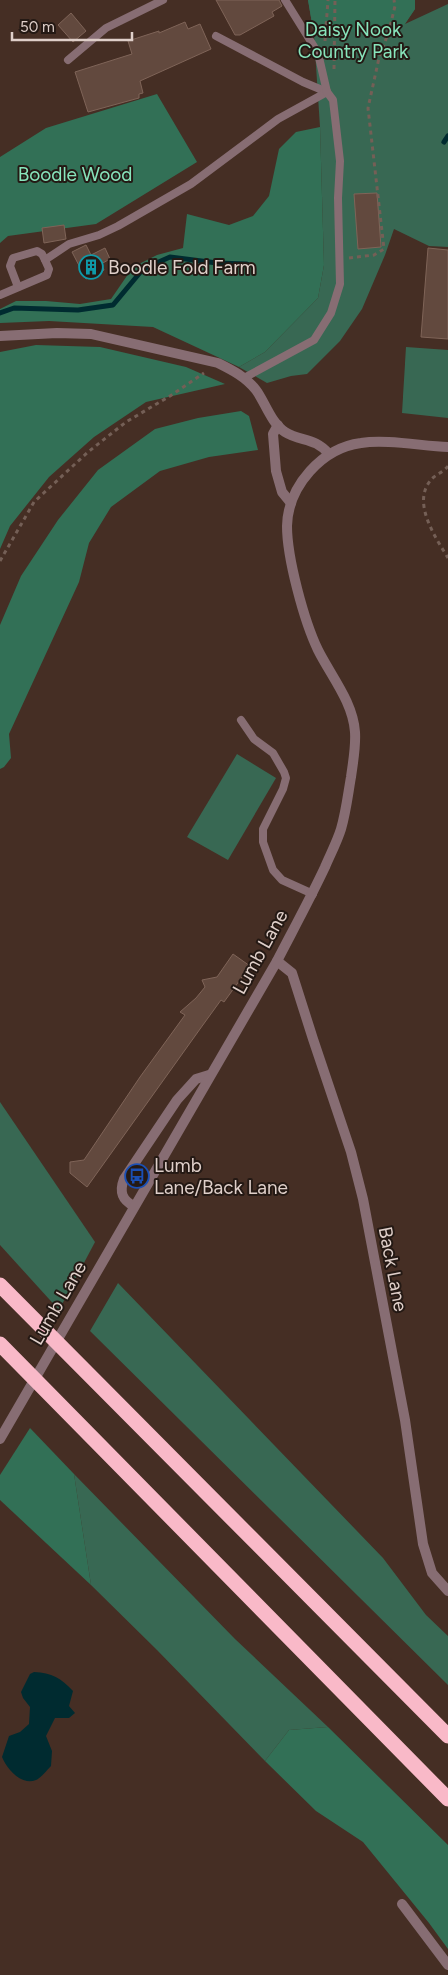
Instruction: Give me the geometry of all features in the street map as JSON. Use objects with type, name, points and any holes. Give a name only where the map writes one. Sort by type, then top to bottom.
[{"type":"highway","points":[[0,1285],[448,1736]]},
{"type":"highway","points":[[0,1344],[448,1800]]},
{"type":"street","points":[[0,336],[57,333],[91,334],[218,363],[244,378],[256,389],[278,425],[285,432],[322,445],[329,454],[340,449],[366,443],[448,447]]},
{"type":"street","points":[[278,425],[272,434],[276,470],[282,492],[291,503]]},
{"type":"street","name":"Lumb Lane","points":[[0,1439],[277,961],[313,894],[340,830],[354,756],[355,732],[348,705],[318,650],[309,628],[294,571],[287,527],[291,503],[299,486],[307,475],[329,454]]},
{"type":"street","name":"Back Lane","points":[[277,961],[292,973],[351,1152],[363,1199],[405,1420],[423,1544],[432,1573],[448,1591]]},
{"type":"street","points":[[134,1206],[124,1201],[121,1193],[124,1179],[177,1100],[196,1079],[209,1076]]},
{"type":"street","points":[[402,1904],[448,1965]]},
{"type":"lane","points":[[68,60],[106,28],[163,0]]},
{"type":"lane","points":[[244,378],[314,340],[332,313],[340,284],[338,198],[340,161],[333,100],[327,92],[318,53],[285,0]]},
{"type":"lane","points":[[216,36],[303,82],[327,92]]},
{"type":"lane","points":[[45,260],[69,244],[100,235],[118,226],[191,184],[278,119],[327,92]]},
{"type":"lane","points":[[0,295],[47,275],[49,269],[42,254],[34,251],[13,258],[10,266],[18,287]]},
{"type":"lane","points":[[241,720],[254,739],[273,753],[286,778],[283,789],[263,829],[264,842],[273,870],[282,880],[313,894]]},
{"type":"path","points":[[318,53],[325,41],[328,0]]},
{"type":"path","points":[[334,74],[336,0]]},
{"type":"path","points":[[339,259],[374,255],[384,249],[368,108],[379,58],[393,14],[394,0]]},
{"type":"path","points":[[0,561],[34,502],[75,464],[126,422],[170,396],[218,363]]},
{"type":"path","points":[[448,466],[430,480],[424,495],[423,507],[448,558]]},
{"type":"green space","name":"Daisy Nook Country Park","points":[[308,0],[415,0],[415,9],[405,24],[448,4],[448,247],[429,246],[394,229],[362,309],[340,341],[307,374],[291,376],[267,383],[239,367],[265,352],[318,298],[324,265],[320,127],[314,35]]},
{"type":"green space","points":[[308,0],[415,0],[415,9],[404,25],[383,29],[314,35]]},
{"type":"green space","name":"Boodle Wood","points":[[157,94],[197,162],[96,224],[8,236],[0,243],[0,157],[46,128]]},
{"type":"green space","points":[[320,127],[324,265],[318,298],[265,352],[239,367],[153,327],[49,321],[0,323],[0,309],[16,301],[80,304],[111,299],[133,267],[157,255],[183,248],[187,214],[229,225],[253,216],[269,196],[279,149],[296,132]]},
{"type":"green space","points":[[36,345],[100,347],[186,367],[225,384],[146,402],[94,437],[49,477],[10,526],[0,549],[0,352]]},
{"type":"green space","points":[[406,347],[448,350],[448,418],[402,413]]},
{"type":"green space","points":[[241,411],[249,416],[258,450],[209,457],[160,471],[111,507],[89,543],[79,582],[9,734],[11,758],[0,769],[0,625],[21,576],[58,520],[98,470],[155,429],[198,418]]},
{"type":"green space","points":[[237,754],[276,778],[228,860],[187,837]]},
{"type":"green space","points":[[0,1102],[95,1242],[59,1310],[0,1245]]},
{"type":"green space","points":[[118,1283],[383,1558],[426,1615],[448,1636],[448,1685],[90,1331]]},
{"type":"green space","points":[[30,1428],[74,1474],[91,1585],[0,1500],[0,1475]]},
{"type":"green space","points":[[74,1474],[235,1639],[328,1727],[289,1730],[265,1761],[91,1585]]},
{"type":"green space","points":[[328,1727],[448,1845],[448,1949],[363,1842],[316,1811],[265,1761],[289,1730]]},
{"type":"water","points":[[34,1672],[51,1675],[69,1686],[73,1691],[69,1706],[75,1713],[69,1718],[55,1718],[46,1736],[52,1751],[51,1766],[40,1778],[25,1781],[11,1771],[2,1757],[9,1736],[20,1732],[29,1724],[30,1707],[21,1692],[30,1674]]},
{"type":"building","points":[[216,0],[279,0],[282,6],[272,12],[274,16],[240,35],[235,35]]},
{"type":"building","points":[[71,13],[86,31],[73,42],[58,25]]},
{"type":"building","points":[[185,22],[188,29],[200,24],[211,49],[140,81],[143,93],[139,94],[139,98],[88,112],[75,72],[132,54],[128,41],[159,31],[159,33]]},
{"type":"building","points":[[377,193],[381,247],[358,249],[354,194]]},
{"type":"building","points":[[64,225],[66,239],[44,243],[42,228]]},
{"type":"building","name":"Boodle Fold Farm","points":[[86,245],[91,255],[105,248],[110,259],[101,264],[104,270],[86,279],[72,252]]},
{"type":"building","points":[[428,248],[448,250],[448,339],[421,337]]},
{"type":"building","points":[[233,954],[250,966],[224,1002],[221,1000],[87,1187],[70,1173],[70,1162],[84,1160],[185,1015],[180,1012],[205,987],[202,980],[217,977]]},
{"type":"waterway","points":[[444,142],[448,136]]},
{"type":"waterway","points":[[0,313],[14,308],[78,310],[113,305],[143,269],[170,257],[217,263],[247,264]]},
{"type":"place","name":"Boodle Fold Farm","points":[[91,267]]},
{"type":"place","name":"Lumb Lane/Back Lane","points":[[137,1176]]}]
